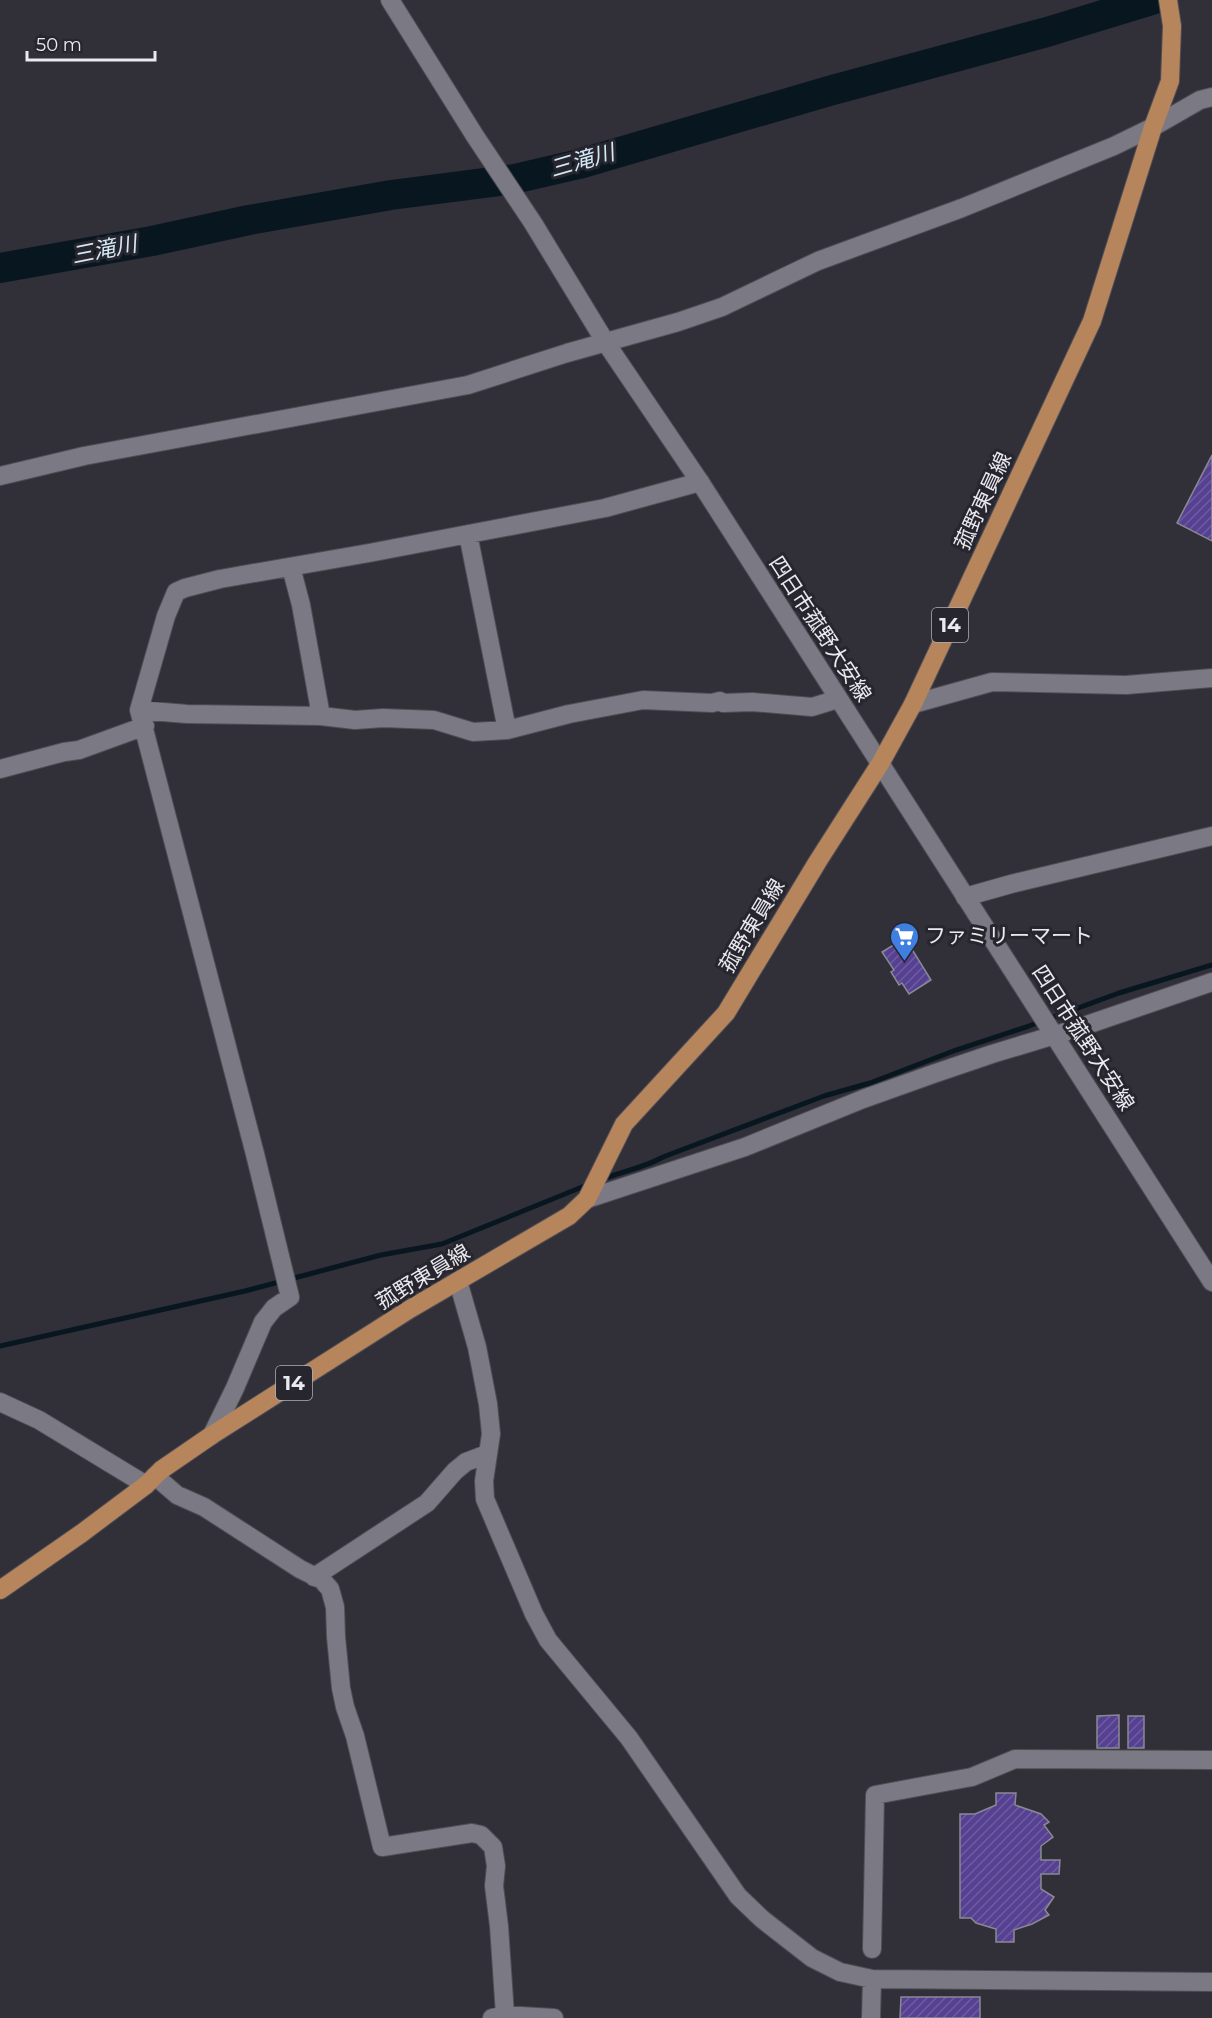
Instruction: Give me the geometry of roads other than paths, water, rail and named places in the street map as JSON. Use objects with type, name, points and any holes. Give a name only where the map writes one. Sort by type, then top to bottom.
[{"type":"main road","name":"菰野東員線","points":[[0,1590],[82,1533],[161,1470],[212,1436],[410,1310],[569,1216],[590,1193],[624,1124],[726,1013],[880,764],[913,704],[1092,321],[1153,127],[1170,81],[1172,26],[1168,0]]},
{"type":"street","name":"四日市菰野大安線","points":[[390,0],[475,136],[533,223],[606,343],[700,482],[1212,1282]]},
{"type":"street","points":[[0,476],[84,456],[468,385],[722,307],[818,261],[962,208],[1114,146],[1200,100],[1212,97]]},
{"type":"street","points":[[212,1436],[262,1322],[274,1308],[290,1297],[142,718],[166,616],[176,592],[220,579],[605,508],[700,482]]},
{"type":"street","points":[[468,534],[507,730]]},
{"type":"street","points":[[291,567],[301,605],[321,716]]},
{"type":"street","points":[[913,704],[992,682],[1126,685],[1212,678]]},
{"type":"street","points":[[0,769],[79,750],[142,718],[187,714],[321,716],[355,720],[382,718],[434,720],[473,732],[507,730],[569,714],[644,700],[752,702],[812,707],[838,699]]},
{"type":"street","points":[[965,897],[1212,836]]},
{"type":"street","points":[[590,1193],[745,1147],[863,1099],[1052,1031],[1212,982]]},
{"type":"street","points":[[458,1281],[477,1347],[488,1404],[491,1434],[484,1481],[485,1499],[534,1614],[548,1640],[629,1738],[738,1896],[749,1908],[825,1966],[872,1979],[1212,1982]]},
{"type":"street","points":[[0,1402],[39,1420],[150,1481],[204,1507],[322,1580],[330,1589],[335,1607],[341,1688],[382,1848],[472,1833],[481,1835],[493,1847],[495,1866],[494,1886],[499,1926],[498,2017],[554,2018]]},
{"type":"street","points":[[314,1577],[428,1503],[455,1471],[466,1462],[488,1454]]},
{"type":"street","points":[[872,1949],[875,1795],[972,1777],[1015,1759],[1212,1760]]},
{"type":"street","points":[[871,2018],[872,1979]]},
{"type":"waterway","name":"三滝川","points":[[0,268],[391,195],[514,179],[579,164],[829,91],[1047,32],[1152,0]]},
{"type":"waterway","points":[[601,1180],[824,1096],[870,1083],[956,1050],[1119,993],[1212,965]]},
{"type":"waterway","points":[[0,1346],[245,1291],[381,1255],[442,1244],[587,1185]]},
{"type":"place","name":"ファミリーマート","points":[[904,962]]}]
